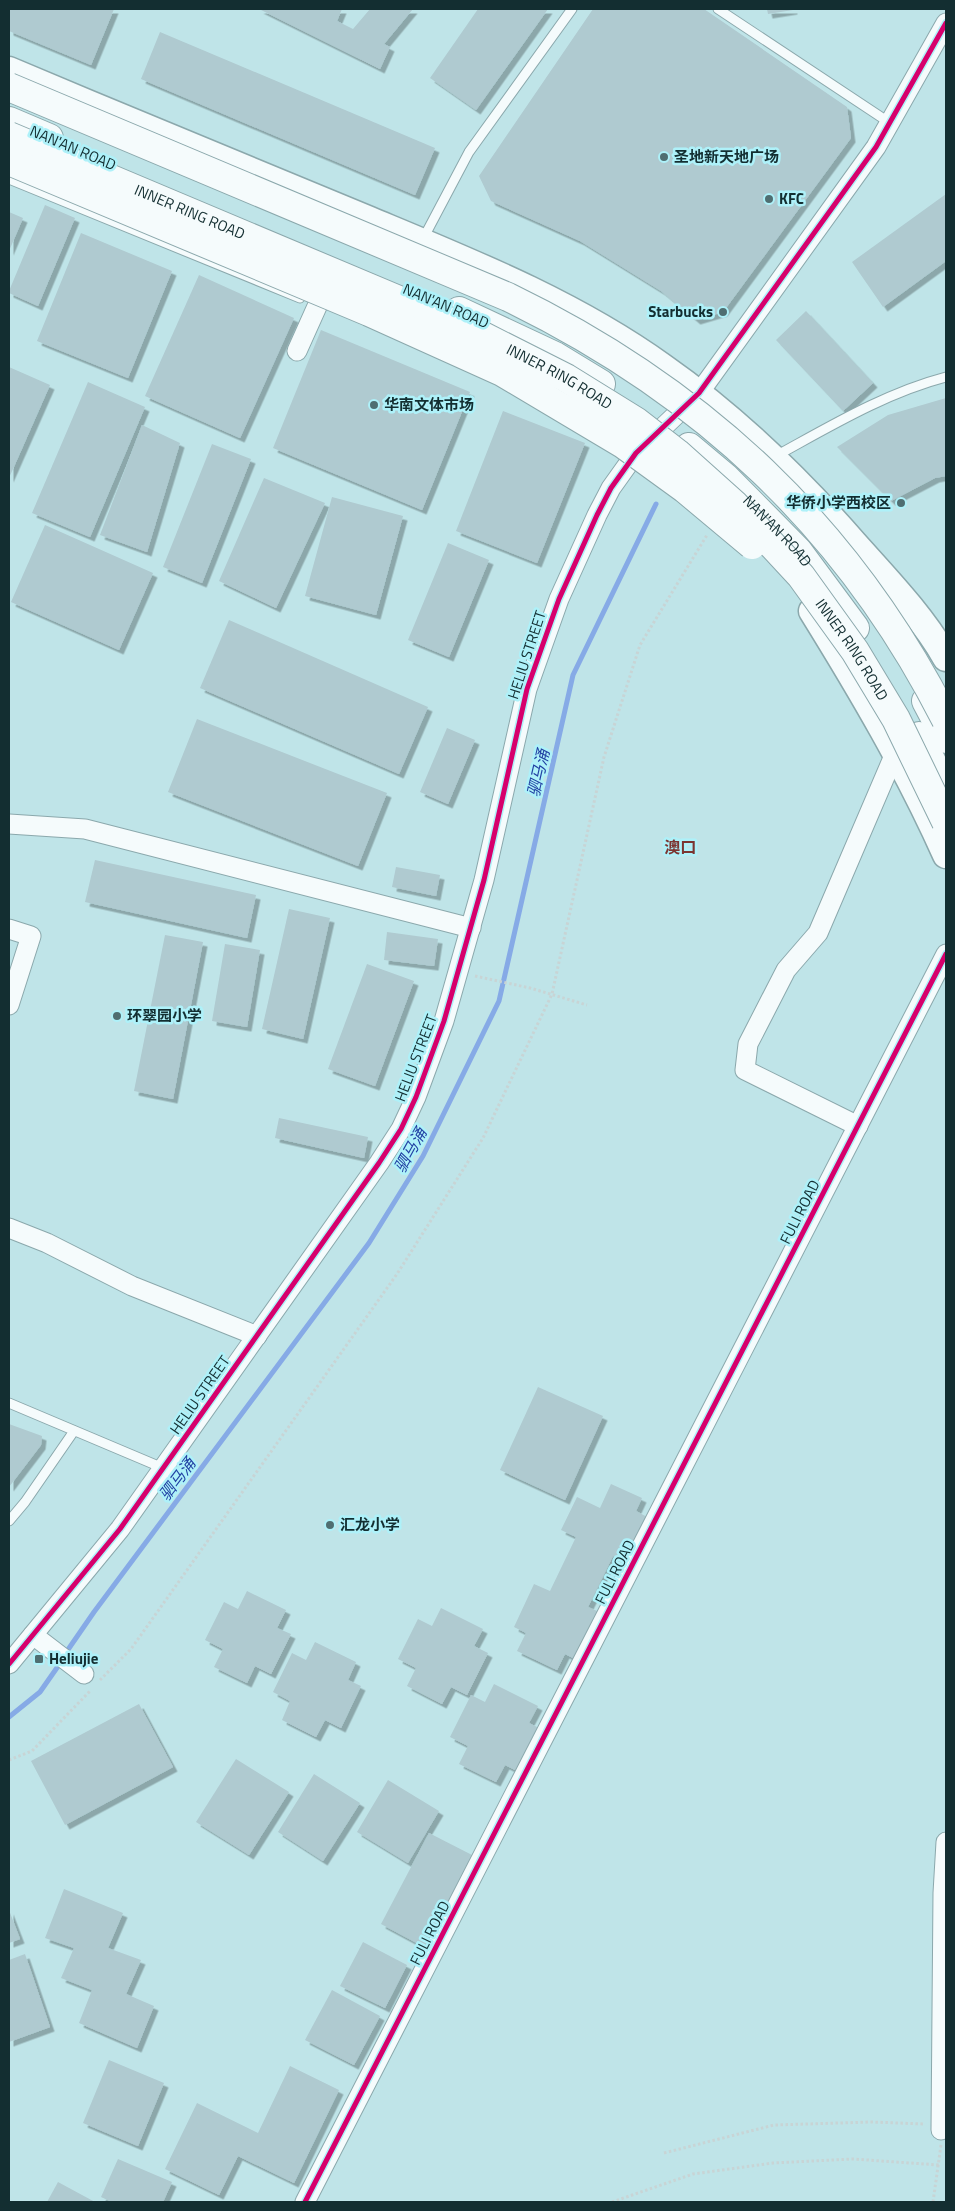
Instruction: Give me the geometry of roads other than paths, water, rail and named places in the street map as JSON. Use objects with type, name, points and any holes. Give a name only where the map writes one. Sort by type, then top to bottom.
[{"type":"main road","points":[[9,70],[422,242],[563,306],[635,348],[699,393],[772,458],[839,526],[880,572],[926,627],[946,658]]},
{"type":"main road","points":[[9,87],[508,297],[565,325],[654,380],[689,406],[758,465],[826,539],[862,581],[899,634],[946,720]]},
{"type":"main road","name":"NAN'AN ROAD","points":[[9,99],[491,303],[562,338],[613,380],[798,551],[868,645],[933,739]]},
{"type":"main road","name":"NAN'AN ROAD","points":[[9,121],[492,325],[555,356],[613,380]]},
{"type":"main road","name":"INNER RING ROAD","points":[[9,136],[477,333],[566,378],[637,422],[710,482],[783,554],[829,613],[896,718],[946,822]]},
{"type":"main road","points":[[9,145],[429,318],[503,352],[601,407],[663,426],[725,485],[758,539],[810,607],[896,751],[919,795],[946,855]]},
{"type":"main road","points":[[89,155],[126,194]]},
{"type":"main road","points":[[9,161],[369,312],[502,372],[623,444],[685,489],[829,613]]},
{"type":"main road","name":"NAN'AN ROAD","points":[[725,485],[820,546],[854,588],[890,638],[933,739],[946,790]]},
{"type":"main road","points":[[880,572],[890,638]]},
{"type":"street","name":"HELIU STREET","points":[[9,1664],[120,1529],[401,1130],[432,1057],[460,973],[527,689],[541,644],[597,514],[622,472],[663,426],[699,393],[870,155],[946,23]]},
{"type":"street","points":[[296,351],[330,277]]},
{"type":"street","points":[[613,380],[635,348]]},
{"type":"street","points":[[858,1126],[745,1070],[748,1044],[786,970],[818,934],[896,751],[933,739]]},
{"type":"street","points":[[9,824],[85,829],[471,928]]},
{"type":"street","points":[[9,930],[31,936],[9,1005]]},
{"type":"street","name":"FULI ROAD","points":[[305,2202],[946,954]]},
{"type":"street","points":[[9,1228],[47,1243],[132,1286],[256,1336]]},
{"type":"street","points":[[33,1635],[92,1682]]},
{"type":"street","points":[[941,2130],[943,1893],[946,1842]]},
{"type":"lane","points":[[422,242],[469,152],[572,9]]},
{"type":"lane","points":[[718,9],[890,123]]},
{"type":"lane","points":[[9,179],[318,305]]},
{"type":"lane","points":[[772,458],[851,415],[925,382],[946,377]]},
{"type":"lane","points":[[9,1403],[163,1468]]},
{"type":"lane","points":[[9,1521],[25,1502],[74,1430]]},
{"type":"waterway","name":"驷马涌","points":[[65,1654],[94,1612],[369,1243],[423,1156],[499,1001],[573,675],[656,504]]},
{"type":"waterway","name":"驷马涌","points":[[9,1717],[40,1692],[61,1662]]},
{"type":"place","name":"圣地新天地广场","points":[[664,157]]},
{"type":"place","name":"KFC","points":[[769,199]]},
{"type":"place","name":"Starbucks","points":[[723,312]]},
{"type":"place","name":"华南文体市场","points":[[374,405]]},
{"type":"place","name":"华侨小学西校区","points":[[901,503]]},
{"type":"place","name":"环翠园小学","points":[[117,1016]]},
{"type":"place","name":"汇龙小学","points":[[330,1525]]},
{"type":"place","name":"Heliujie","points":[[39,1659]]},
{"type":"district","name":"澳口","points":[[680,847]]}]
